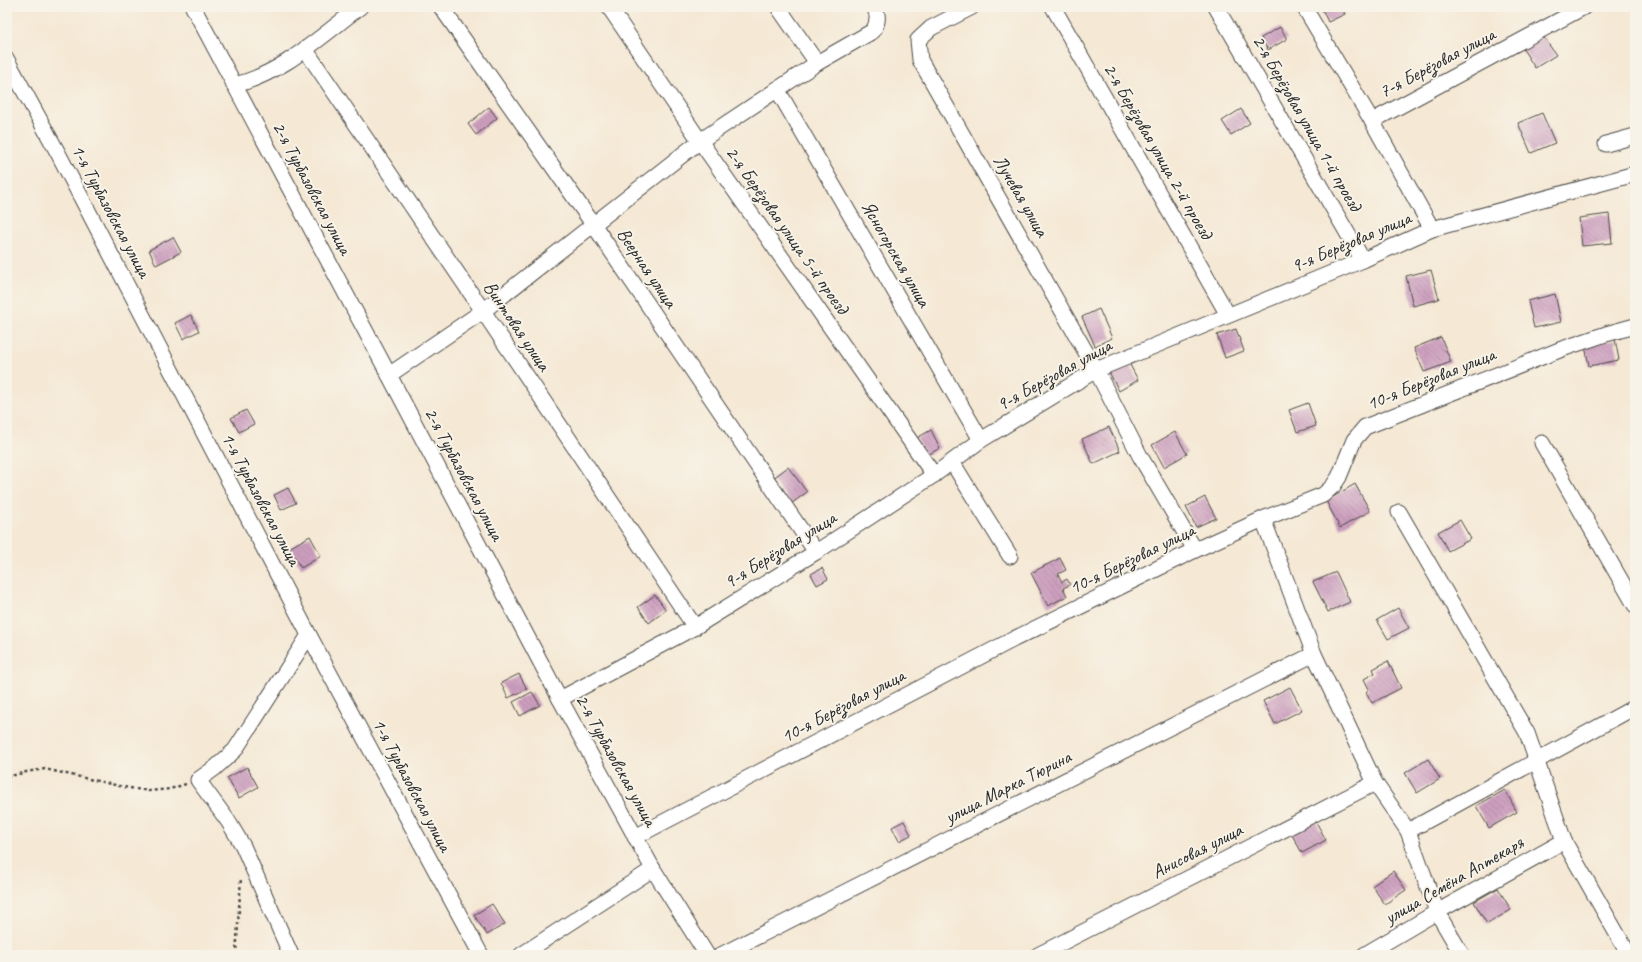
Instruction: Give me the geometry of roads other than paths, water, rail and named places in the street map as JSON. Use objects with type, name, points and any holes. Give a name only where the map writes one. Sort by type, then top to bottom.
[{"type":"street","name":"2-я Турбазовская улица","points":[[193,7],[560,699],[653,869],[707,955]]},
{"type":"street","points":[[234,84],[248,81],[265,74],[305,49],[360,7]]},
{"type":"street","name":"Веерная улица","points":[[441,7],[593,224],[816,552]]},
{"type":"street","name":"2-я Берёзовая улица 5-й проезд","points":[[608,7],[700,142],[934,475]]},
{"type":"street","points":[[778,7],[817,63]]},
{"type":"street","points":[[389,375],[483,311],[700,142],[817,63],[873,31],[877,24],[877,12],[874,7]]},
{"type":"street","name":"Лучевая улица","points":[[972,7],[931,28],[918,40],[920,60],[1096,370],[1140,456],[1195,550]]},
{"type":"street","name":"2-я Берёзовая улица 2-й проезд","points":[[1053,7],[1228,315]]},
{"type":"street","name":"2-я Берёзовая улица 1-й проезд","points":[[1216,7],[1363,260]]},
{"type":"street","points":[[1304,7],[1372,121],[1432,229]]},
{"type":"street","name":"7-я Берёзовая улица","points":[[1372,121],[1584,7]]},
{"type":"street","name":"Винтовая улица","points":[[305,49],[695,627]]},
{"type":"street","name":"1-я Турбазовская улица","points":[[7,60],[62,160],[309,635],[481,955]]},
{"type":"street","name":"Ясногорская улица","points":[[777,89],[981,440]]},
{"type":"street","points":[[1606,144],[1635,136]]},
{"type":"street","name":"9-я Берёзовая улица","points":[[560,699],[695,627],[816,552],[934,475],[981,440],[1096,370],[1363,260],[1432,229],[1635,174]]},
{"type":"street","name":"10-я Берёзовая улица","points":[[635,837],[1014,638],[1195,550],[1263,519],[1323,495],[1333,486],[1339,477],[1354,440],[1365,427],[1562,349],[1635,326]]},
{"type":"street","points":[[1542,443],[1635,605]]},
{"type":"street","points":[[952,462],[1010,556]]},
{"type":"street","points":[[1399,512],[1527,733],[1564,841],[1629,955]]},
{"type":"street","points":[[1263,519],[1314,654],[1375,783],[1408,831],[1437,912],[1462,955]]},
{"type":"street","points":[[291,955],[243,846],[228,820],[198,780],[215,768],[235,750],[309,635]]},
{"type":"street","name":"улица Марка Тюрина","points":[[721,955],[1314,654]]},
{"type":"street","points":[[1408,831],[1536,760],[1635,708]]},
{"type":"street","name":"Анисовая улица","points":[[1038,955],[1375,783]]},
{"type":"street","name":"улица Семёна Аптекаря","points":[[1364,955],[1437,912],[1564,841]]},
{"type":"street","points":[[521,955],[653,869]]}]
